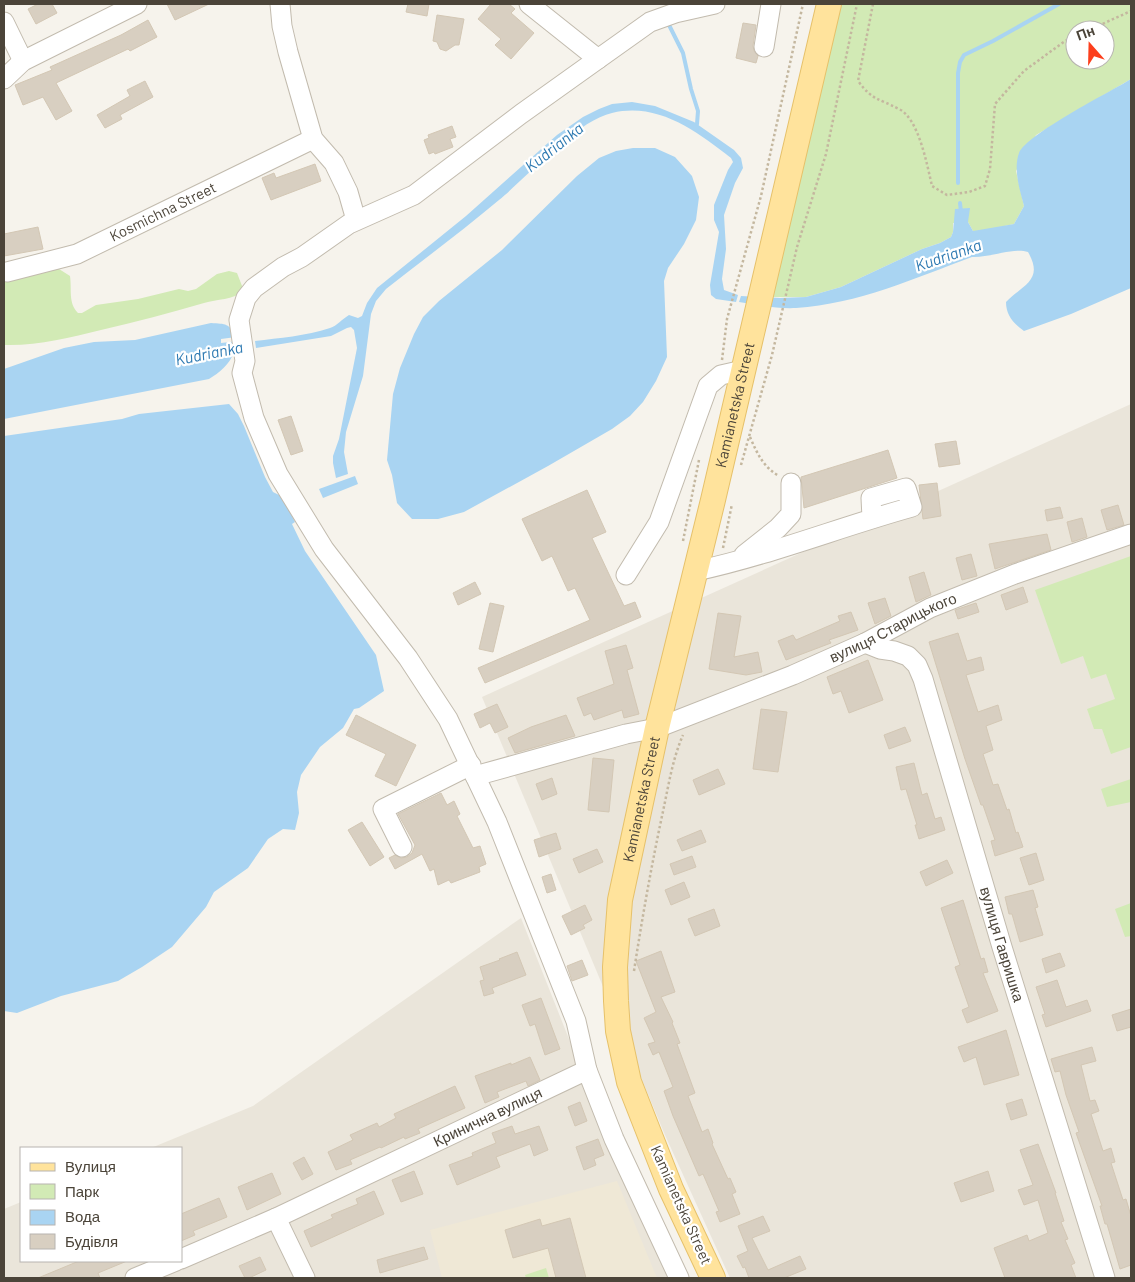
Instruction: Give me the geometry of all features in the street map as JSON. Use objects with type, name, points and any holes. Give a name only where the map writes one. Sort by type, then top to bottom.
[{"type":"main road","name":"Kamianetska Street","points":[[713,1278],[672,1190],[633,1091],[618,1031],[615,967],[620,900],[658,728],[830,4]]},
{"type":"street","points":[[4,78],[22,60],[137,4]]},
{"type":"street","points":[[280,4],[282,26],[288,52],[313,139],[334,163],[348,192],[356,220]]},
{"type":"street","points":[[529,4],[598,59]]},
{"type":"street","points":[[679,1278],[614,1139],[587,1070],[576,1021],[497,822],[448,719],[412,664],[324,550],[278,474],[254,418],[242,373],[245,361],[239,320],[246,298],[254,288],[356,220],[414,196],[521,114],[650,22],[675,8],[715,4]]},
{"type":"street","points":[[764,47],[771,4]]},
{"type":"street","points":[[4,22],[22,60]]},
{"type":"street","name":"Kosmichna Street","points":[[7,272],[77,254],[313,139]]},
{"type":"street","points":[[626,575],[659,522],[708,386],[721,376],[743,370]]},
{"type":"street","points":[[728,564],[778,528],[791,514],[791,484]]},
{"type":"street","points":[[696,571],[728,564],[912,507]]},
{"type":"street","name":"вулиця Старицького","points":[[402,847],[383,809],[473,770],[658,728],[793,675],[939,605],[1015,574],[1131,534]]},
{"type":"street","name":"вулиця Гавришка","points":[[865,642],[880,649],[908,656],[917,665],[1105,1278]]},
{"type":"street","name":"Кринична вулиця","points":[[182,1259],[276,1218],[587,1070]]},
{"type":"street","points":[[276,1218],[305,1278]]},
{"type":"street","points":[[135,1278],[174,1262]]},
{"type":"path","points":[[721,376],[727,319],[761,196],[803,4]]},
{"type":"path","points":[[739,473],[772,355],[797,246],[826,154],[857,4]]},
{"type":"path","points":[[873,4],[858,80],[868,94],[900,110],[911,122],[919,136],[932,186],[947,195],[969,192],[985,186],[990,169],[995,104],[1024,71],[1065,41]]},
{"type":"path","points":[[1111,20],[1131,11]]},
{"type":"path","points":[[749,436],[760,459],[771,472],[791,484]]},
{"type":"path","points":[[683,542],[700,456]]},
{"type":"path","points":[[728,564],[732,501]]},
{"type":"path","points":[[634,976],[645,898],[668,789],[679,744],[691,715]]},
{"type":"shaded area","points":[[1131,404],[1131,1278],[730,1278],[665,1135],[482,697]]},
{"type":"shaded area","points":[[521,918],[634,1203],[668,1278],[4,1278],[4,1209],[20,1202],[20,1262],[182,1262],[182,1147],[153,1147],[253,1106]]},
{"type":"shaded area","points":[[617,1181],[657,1278],[442,1278],[430,1230]]},
{"type":"green space","points":[[837,4],[1131,4],[1131,79],[1036,135],[1016,171],[1024,206],[1014,224],[977,232],[973,231],[968,222],[953,223],[951,237],[940,243],[922,249],[841,287],[806,297],[766,297]]},
{"type":"green space","points":[[48,267],[59,269],[70,276],[72,301],[78,313],[82,313],[96,305],[138,299],[179,289],[188,291],[196,289],[217,274],[229,271],[237,273],[244,291],[230,298],[77,336],[41,343],[4,345],[4,271]]},
{"type":"green space","points":[[1131,556],[1131,747],[1111,754],[1102,729],[1094,729],[1087,709],[1115,699],[1106,674],[1091,679],[1083,656],[1061,664],[1035,590]]},
{"type":"green space","points":[[1131,779],[1131,802],[1107,807],[1101,789]]},
{"type":"green space","points":[[1131,903],[1131,936],[1125,937],[1115,909]]},
{"type":"green space","points":[[546,1268],[549,1278],[526,1278],[525,1275]]},
{"type":"water","name":"Kudrianka","points":[[1131,79],[1131,288],[1071,314],[1024,331],[1011,318],[1007,311],[1006,302],[1030,281],[1034,269],[1028,252],[1015,251],[972,257],[886,289],[819,306],[782,308],[739,302],[741,296],[806,297],[841,287],[951,237],[955,209],[970,208],[968,222],[973,231],[1014,224],[1024,206],[1018,180],[1017,160],[1019,153],[1025,145],[1052,125]]},
{"type":"water","name":"Kudrianka","points":[[632,102],[655,106],[694,122],[734,150],[741,158],[743,168],[735,183],[724,215],[726,249],[722,279],[724,290],[738,295],[736,302],[716,299],[711,295],[710,285],[719,232],[714,220],[714,205],[733,162],[731,158],[690,129],[661,115],[629,111],[612,113],[599,118],[584,126],[553,150],[499,200],[386,289],[376,301],[371,314],[363,376],[346,432],[344,452],[348,474],[336,478],[333,456],[339,439],[357,348],[354,330],[351,327],[331,336],[256,348],[255,341],[321,331],[333,327],[349,315],[358,318],[362,316],[367,303],[377,288],[466,216],[557,135],[583,117],[599,109],[612,104]]},
{"type":"water","points":[[633,148],[655,148],[675,157],[692,176],[699,197],[696,220],[684,244],[668,268],[664,281],[667,357],[656,381],[643,402],[630,416],[612,429],[548,466],[464,512],[438,519],[412,519],[397,503],[387,460],[393,394],[400,368],[423,317],[439,301],[502,250],[577,176],[599,158],[616,151]]},
{"type":"water","name":"Kudrianka","points":[[211,323],[224,324],[229,327],[236,337],[221,339],[221,343],[239,341],[241,351],[234,352],[224,368],[209,379],[4,419],[4,369],[64,348],[94,342],[135,340]]},
{"type":"water","points":[[229,404],[238,414],[244,426],[273,492],[283,497],[295,522],[292,524],[305,551],[376,655],[384,691],[359,708],[354,709],[343,728],[320,747],[301,775],[297,792],[299,813],[295,830],[283,829],[268,839],[248,868],[214,892],[206,907],[172,947],[118,981],[61,996],[17,1013],[4,1011],[4,436],[122,419],[139,414]]},
{"type":"water","points":[[355,476],[358,484],[323,498],[319,489]]},
{"type":"building","points":[[38,4],[52,4],[57,13],[36,24],[28,9]]},
{"type":"building","points":[[167,4],[209,4],[175,20]]},
{"type":"building","points":[[408,4],[429,4],[427,16],[406,12]]},
{"type":"building","points":[[491,4],[509,4],[515,9],[511,13],[534,33],[511,59],[495,45],[501,39],[478,19]]},
{"type":"building","points":[[437,15],[464,19],[459,45],[455,45],[446,51],[440,49],[437,42],[433,41]]},
{"type":"building","points":[[148,20],[157,37],[130,51],[128,49],[56,83],[72,111],[56,120],[43,97],[23,105],[15,85],[52,70],[50,67],[121,35]]},
{"type":"building","points":[[743,23],[756,25],[753,46],[758,56],[756,63],[736,58]]},
{"type":"building","points":[[145,81],[153,97],[120,115],[122,119],[105,128],[97,115],[130,96],[127,90]]},
{"type":"building","points":[[452,126],[456,137],[450,139],[453,147],[435,154],[434,152],[429,154],[424,140],[429,138],[428,135]]},
{"type":"building","points":[[315,164],[321,181],[271,200],[262,178],[274,173],[276,178]]},
{"type":"building","points":[[38,227],[43,249],[4,256],[4,234]]},
{"type":"building","points":[[291,416],[303,451],[291,455],[278,420]]},
{"type":"building","points":[[956,441],[960,464],[939,467],[935,444]]},
{"type":"building","points":[[888,450],[897,478],[804,508],[801,477]]},
{"type":"building","points":[[937,483],[941,516],[923,519],[919,485]]},
{"type":"building","points":[[587,490],[606,532],[592,538],[624,606],[635,602],[641,617],[485,683],[478,668],[590,620],[575,588],[568,591],[552,556],[542,561],[522,519]]},
{"type":"building","points":[[1118,505],[1124,525],[1107,530],[1101,510]]},
{"type":"building","points":[[1060,507],[1063,518],[1047,521],[1045,510]]},
{"type":"building","points":[[1082,518],[1087,537],[1072,542],[1067,522]]},
{"type":"building","points":[[1047,534],[1051,550],[995,569],[989,544]]},
{"type":"building","points":[[971,554],[977,576],[962,580],[956,558]]},
{"type":"building","points":[[924,572],[931,595],[916,602],[909,577]]},
{"type":"building","points":[[475,582],[481,594],[458,605],[453,593]]},
{"type":"building","points":[[1023,587],[1028,602],[1006,610],[1001,595]]},
{"type":"building","points":[[885,598],[891,616],[875,624],[868,603]]},
{"type":"building","points":[[490,603],[504,606],[493,652],[479,649]]},
{"type":"building","points":[[976,603],[979,612],[958,619],[955,610]]},
{"type":"building","points":[[851,612],[858,630],[829,640],[831,643],[786,660],[778,641],[793,635],[796,640],[840,621],[838,616]]},
{"type":"building","points":[[718,613],[741,616],[734,657],[758,652],[762,672],[746,675],[709,669]]},
{"type":"building","points":[[958,633],[967,661],[981,657],[984,670],[966,675],[978,712],[998,705],[1002,720],[986,726],[993,750],[983,754],[993,785],[998,784],[1023,847],[995,856],[991,841],[995,840],[965,759],[929,642]]},
{"type":"building","points":[[626,645],[633,668],[627,670],[639,714],[624,718],[622,710],[594,720],[591,713],[584,716],[577,698],[614,684],[605,651]]},
{"type":"building","points":[[868,660],[883,700],[849,713],[841,691],[833,694],[827,677]]},
{"type":"building","points":[[497,704],[508,727],[495,733],[490,723],[480,728],[474,714]]},
{"type":"building","points":[[761,709],[787,712],[778,772],[753,769]]},
{"type":"building","points":[[356,715],[416,745],[396,786],[375,776],[386,754],[346,735]]},
{"type":"building","points":[[566,715],[575,736],[515,753],[508,738],[531,727]]},
{"type":"building","points":[[905,727],[911,741],[889,749],[884,735]]},
{"type":"building","points":[[593,758],[614,760],[609,812],[588,810]]},
{"type":"building","points":[[914,763],[922,795],[927,793],[935,819],[941,817],[945,830],[919,839],[915,825],[917,825],[906,789],[901,790],[896,767]]},
{"type":"building","points":[[718,769],[725,784],[699,795],[693,780]]},
{"type":"building","points":[[552,778],[557,794],[542,800],[536,784]]},
{"type":"building","points":[[441,793],[447,805],[454,801],[460,814],[457,816],[473,848],[480,846],[486,864],[479,867],[480,872],[451,883],[449,880],[438,885],[434,869],[430,871],[422,854],[395,869],[389,858],[395,855],[401,858],[407,857],[412,853],[415,845],[398,814]]},
{"type":"building","points":[[362,822],[384,857],[370,866],[348,830]]},
{"type":"building","points":[[701,830],[706,842],[682,851],[677,840]]},
{"type":"building","points":[[556,833],[561,849],[539,857],[534,840]]},
{"type":"building","points":[[597,849],[603,862],[579,873],[573,859]]},
{"type":"building","points":[[1036,853],[1044,880],[1029,885],[1020,858]]},
{"type":"building","points":[[692,856],[696,867],[674,875],[670,864]]},
{"type":"building","points":[[947,860],[953,873],[926,886],[920,872]]},
{"type":"building","points":[[551,874],[556,890],[547,893],[542,877]]},
{"type":"building","points":[[684,882],[690,897],[671,905],[665,890]]},
{"type":"building","points":[[1033,890],[1038,907],[1035,908],[1043,935],[1020,942],[1012,914],[1009,914],[1005,897]]},
{"type":"building","points":[[963,900],[981,959],[984,958],[988,972],[983,973],[998,1011],[967,1023],[962,1010],[969,1007],[955,967],[960,965],[941,908]]},
{"type":"building","points":[[585,905],[592,920],[583,925],[585,928],[571,935],[562,916]]},
{"type":"building","points":[[714,909],[720,926],[695,936],[688,919]]},
{"type":"building","points":[[661,951],[675,992],[661,997],[673,1022],[680,1043],[677,1044],[695,1093],[688,1096],[702,1132],[708,1129],[712,1144],[736,1192],[732,1194],[740,1214],[720,1222],[716,1212],[719,1211],[703,1174],[699,1176],[664,1091],[673,1087],[659,1052],[653,1055],[648,1044],[655,1042],[644,1018],[656,1012],[636,961]]},
{"type":"building","points":[[517,952],[526,975],[492,988],[494,993],[484,996],[480,981],[484,980],[480,967]]},
{"type":"building","points":[[1060,953],[1065,966],[1046,973],[1042,959]]},
{"type":"building","points":[[582,960],[588,975],[572,981],[567,966]]},
{"type":"building","points":[[1057,980],[1066,1007],[1087,1000],[1091,1011],[1046,1027],[1042,1015],[1045,1014],[1036,987]]},
{"type":"building","points":[[541,998],[560,1049],[545,1055],[535,1024],[530,1026],[522,1005]]},
{"type":"building","points":[[1131,1009],[1131,1027],[1117,1031],[1112,1015]]},
{"type":"building","points":[[1006,1030],[1019,1075],[984,1085],[976,1057],[964,1062],[958,1047]]},
{"type":"building","points":[[1092,1047],[1096,1061],[1081,1065],[1090,1101],[1095,1100],[1099,1111],[1091,1114],[1103,1151],[1111,1148],[1115,1162],[1111,1163],[1123,1200],[1126,1199],[1131,1216],[1131,1265],[1120,1269],[1107,1224],[1105,1224],[1100,1206],[1102,1206],[1076,1133],[1079,1132],[1060,1071],[1055,1072],[1051,1059]]},
{"type":"building","points":[[530,1057],[540,1080],[528,1086],[526,1081],[497,1092],[499,1097],[485,1103],[475,1076]]},
{"type":"building","points":[[455,1086],[465,1108],[418,1129],[420,1133],[405,1139],[404,1137],[350,1160],[352,1164],[336,1170],[328,1152],[353,1140],[350,1135],[377,1123],[379,1127],[396,1118],[394,1114]]},
{"type":"building","points":[[1022,1099],[1027,1115],[1011,1120],[1006,1104]]},
{"type":"building","points":[[580,1102],[587,1121],[575,1126],[568,1107]]},
{"type":"building","points":[[512,1126],[515,1134],[539,1126],[548,1150],[534,1156],[530,1144],[496,1157],[500,1167],[457,1185],[449,1165],[473,1156],[472,1153],[496,1143],[492,1133]]},
{"type":"building","points":[[598,1139],[604,1155],[594,1159],[596,1165],[584,1170],[576,1147]]},
{"type":"building","points":[[1038,1144],[1064,1221],[1061,1222],[1068,1239],[1065,1240],[1075,1263],[1071,1265],[1076,1278],[1005,1278],[994,1248],[1027,1235],[1029,1241],[1048,1233],[1038,1200],[1024,1205],[1018,1190],[1033,1185],[1020,1150]]},
{"type":"building","points":[[304,1157],[313,1174],[302,1180],[293,1163]]},
{"type":"building","points":[[414,1171],[423,1194],[401,1202],[392,1180]]},
{"type":"building","points":[[988,1171],[994,1191],[961,1202],[954,1183]]},
{"type":"building","points":[[272,1173],[281,1194],[247,1210],[238,1187]]},
{"type":"building","points":[[374,1191],[384,1214],[311,1247],[304,1231],[333,1218],[331,1215],[358,1204],[356,1199]]},
{"type":"building","points":[[219,1198],[227,1217],[193,1231],[195,1235],[182,1241],[182,1214]]},
{"type":"building","points":[[763,1216],[770,1231],[752,1238],[768,1270],[800,1256],[806,1269],[784,1278],[749,1278],[745,1267],[743,1268],[737,1256],[748,1251],[738,1226]]},
{"type":"building","points":[[570,1218],[586,1278],[556,1278],[548,1248],[513,1258],[505,1230],[540,1219],[542,1226]]},
{"type":"building","points":[[424,1247],[428,1259],[380,1273],[377,1260]]},
{"type":"building","points":[[260,1257],[266,1270],[245,1278],[239,1266]]},
{"type":"building","points":[[77,1262],[125,1262],[98,1273],[100,1278],[38,1278]]},
{"type":"waterway","points":[[958,183],[958,73],[960,62],[964,55],[1059,4]]},
{"type":"waterway","points":[[669,25],[683,53],[698,111],[697,124]]},
{"type":"waterway","points":[[960,203],[961,212]]}]
